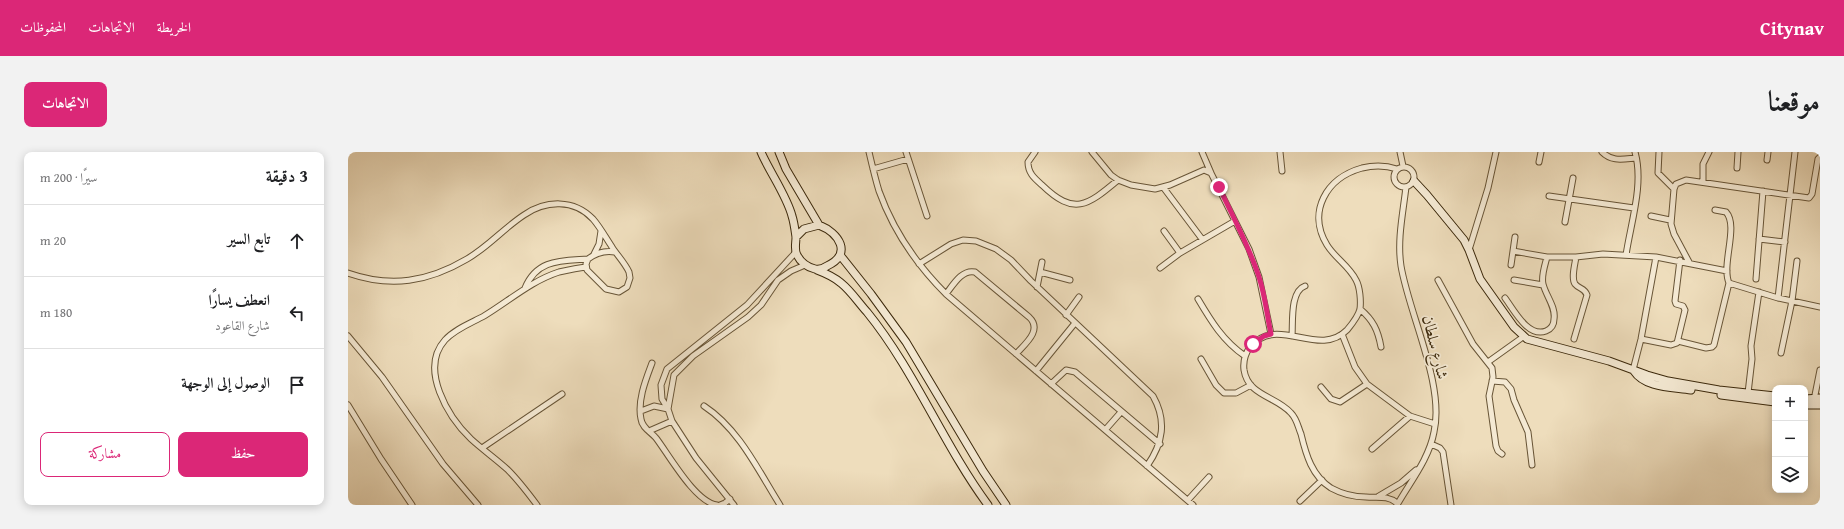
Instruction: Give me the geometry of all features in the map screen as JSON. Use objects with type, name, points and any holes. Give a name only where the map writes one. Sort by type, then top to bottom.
[{"type":"street","points":[[761,152],[792,214],[796,237],[796,253],[800,261],[805,265],[836,279],[844,286],[883,334],[904,365],[961,464],[988,505]]},
{"type":"street","points":[[779,152],[786,168],[819,225]]},
{"type":"street","points":[[868,152],[879,190],[888,213],[919,264],[946,294],[1193,505]]},
{"type":"street","points":[[906,152],[927,216]]},
{"type":"street","points":[[1035,152],[1028,162],[1030,174],[1061,202],[1076,205],[1084,203],[1102,194],[1118,180]]},
{"type":"street","points":[[1092,152],[1111,175],[1118,180],[1155,189],[1204,170],[1211,173]]},
{"type":"street","points":[[1202,152],[1249,249],[1259,277],[1271,334]]},
{"type":"street","points":[[1280,152],[1282,171]]},
{"type":"street","points":[[1400,152],[1403,166]]},
{"type":"street","points":[[1469,250],[1488,188],[1496,152]]},
{"type":"street","points":[[1539,162],[1541,152]]},
{"type":"street","points":[[1602,152],[1614,160],[1636,158]]},
{"type":"street","points":[[1626,254],[1637,185],[1635,152]]},
{"type":"street","points":[[1659,152],[1658,173],[1674,189]]},
{"type":"street","points":[[1703,182],[1703,164],[1709,152]]},
{"type":"street","points":[[1737,168],[1738,152]]},
{"type":"street","points":[[1767,160],[1768,152]]},
{"type":"street","points":[[1778,298],[1794,152]]},
{"type":"street","points":[[1689,262],[1674,234],[1670,220],[1676,184],[1680,181],[1686,180],[1807,198],[1811,196],[1818,159],[1820,157]]},
{"type":"street","points":[[873,169],[908,159]]},
{"type":"street","points":[[1397,169],[1390,166],[1370,166],[1350,173],[1330,186],[1325,193],[1320,206],[1319,214],[1322,236],[1334,255],[1351,272],[1357,281],[1360,309],[1355,320],[1342,334],[1335,338],[1324,340],[1271,334],[1258,339],[1248,349],[1245,356],[1245,374],[1251,385],[1260,394],[1282,405],[1291,413],[1298,423],[1308,461],[1322,480],[1331,488],[1344,493],[1364,497],[1388,498],[1397,504]]},
{"type":"street","points":[[1403,166],[1397,169],[1394,176],[1396,183],[1399,186],[1406,187],[1414,181]]},
{"type":"street","points":[[1403,166],[1413,171],[1414,181],[1460,236],[1469,250],[1480,279],[1514,328],[1523,337],[1609,361],[1633,370],[1640,379],[1649,383],[1718,392],[1772,401]]},
{"type":"street","points":[[772,174],[786,168]]},
{"type":"street","points":[[1565,222],[1572,178]]},
{"type":"street","points":[[1163,187],[1202,239]]},
{"type":"street","name":"شارع سلطان","points":[[1397,504],[1432,444],[1436,424],[1436,408],[1429,371],[1400,257],[1400,228],[1406,187]]},
{"type":"street","points":[[1756,279],[1763,191]]},
{"type":"street","points":[[1549,196],[1634,208]]},
{"type":"street","points":[[348,273],[370,280],[388,282],[406,281],[435,273],[472,256],[525,214],[548,204],[560,204],[578,209],[593,220],[628,269],[630,281],[625,289],[616,292],[606,289],[587,270],[586,267],[588,259]]},
{"type":"street","points":[[1678,341],[1709,348],[1714,345],[1729,283],[1727,271],[1731,221],[1726,212],[1715,210]]},
{"type":"street","points":[[1651,216],[1670,220]]},
{"type":"street","points":[[1160,268],[1202,239],[1235,221]]},
{"type":"street","points":[[796,237],[804,229],[819,225],[829,229],[838,237],[841,244],[840,255],[830,265],[817,270]]},
{"type":"street","points":[[593,255],[599,244],[601,231]]},
{"type":"street","points":[[1164,231],[1180,253]]},
{"type":"street","points":[[1511,265],[1515,237]]},
{"type":"street","points":[[1759,239],[1785,242]]},
{"type":"street","points":[[919,264],[951,244],[963,240],[976,240],[1004,254],[1075,324],[1153,396],[1162,419],[1160,444],[1147,466]]},
{"type":"street","points":[[525,288],[533,275],[544,266],[560,261],[588,259],[593,255],[604,251],[615,252]]},
{"type":"street","points":[[1513,251],[1547,257],[1626,254],[1656,256],[1727,271]]},
{"type":"street","points":[[734,505],[696,458],[672,421],[668,409],[662,399],[661,385],[667,369],[747,305],[796,253]]},
{"type":"street","points":[[840,255],[906,342],[983,471],[1006,505]]},
{"type":"street","points":[[1633,370],[1641,339],[1656,256]]},
{"type":"street","points":[[1505,298],[1526,326],[1535,331],[1543,332],[1549,329],[1554,320],[1553,308],[1543,284],[1547,257]]},
{"type":"street","points":[[1574,339],[1587,295],[1586,292],[1576,284],[1574,280],[1576,257]]},
{"type":"street","points":[[1641,339],[1674,346],[1678,341],[1685,310],[1683,306],[1676,304],[1675,301],[1680,260]]},
{"type":"street","points":[[1781,353],[1792,301],[1797,261]]},
{"type":"street","points":[[1037,287],[1042,262]]},
{"type":"street","points":[[668,409],[671,400],[671,388],[674,375],[693,356],[717,341],[748,317],[761,304],[778,280],[791,271],[805,265]]},
{"type":"street","points":[[536,505],[508,470],[482,448],[459,425],[446,404],[435,374],[437,354],[442,343],[450,335],[490,312],[525,288],[560,272],[586,267]]},
{"type":"street","points":[[946,294],[964,274],[968,272],[975,272],[1029,317],[1034,324],[1034,332],[1016,354]]},
{"type":"street","points":[[1040,272],[1070,280]]},
{"type":"street","points":[[1438,280],[1473,344],[1488,362],[1493,373],[1489,396],[1496,446],[1498,451],[1502,454]]},
{"type":"street","points":[[1514,280],[1543,284]]},
{"type":"street","points":[[1729,283],[1778,298],[1820,307]]},
{"type":"street","points":[[1292,336],[1296,293],[1305,286]]},
{"type":"street","points":[[1748,393],[1752,357],[1751,346],[1759,292]]},
{"type":"street","points":[[1066,314],[1079,297]]},
{"type":"street","points":[[1198,299],[1220,334],[1234,348],[1245,356]]},
{"type":"street","points":[[1360,309],[1371,320],[1376,328],[1381,347]]},
{"type":"street","points":[[1036,371],[1075,324]]},
{"type":"street","points":[[713,333],[717,341]]},
{"type":"street","points":[[1342,334],[1354,367],[1367,384],[1410,416],[1436,424]]},
{"type":"street","points":[[348,336],[382,377],[442,464],[478,505]]},
{"type":"street","points":[[1488,362],[1523,337]]},
{"type":"street","points":[[1201,359],[1216,385],[1224,394],[1236,393],[1251,385]]},
{"type":"street","points":[[652,362],[644,386],[641,412],[642,424],[649,431],[685,479],[706,499],[712,504],[718,505],[725,503],[730,499]]},
{"type":"street","points":[[667,369],[674,375]]},
{"type":"street","points":[[1052,384],[1063,372],[1072,370],[1160,444]]},
{"type":"street","points":[[1817,399],[1820,370]]},
{"type":"street","points":[[1492,381],[1505,382],[1511,389],[1514,400],[1530,436],[1532,465]]},
{"type":"street","points":[[1321,387],[1331,399],[1340,402],[1367,384]]},
{"type":"street","points":[[1718,392],[1772,396]]},
{"type":"street","points":[[482,448],[562,394]]},
{"type":"street","points":[[348,405],[381,459],[412,505]]},
{"type":"street","points":[[1808,405],[1820,405]]},
{"type":"street","points":[[641,412],[654,406],[668,409]]},
{"type":"street","points":[[704,406],[722,420],[733,432],[780,505]]},
{"type":"street","points":[[1106,430],[1121,412]]},
{"type":"street","points":[[1372,450],[1410,416]]},
{"type":"street","points":[[649,431],[672,421]]},
{"type":"street","points":[[1432,444],[1440,448],[1443,452],[1451,505]]},
{"type":"street","points":[[1378,497],[1401,483],[1421,465]]},
{"type":"street","points":[[1188,500],[1209,478]]},
{"type":"street","points":[[1300,501],[1322,480]]},
{"type":"route","points":[[1219,187],[1249,249],[1259,277],[1264,298],[1271,334],[1258,339],[1253,344]]}]
